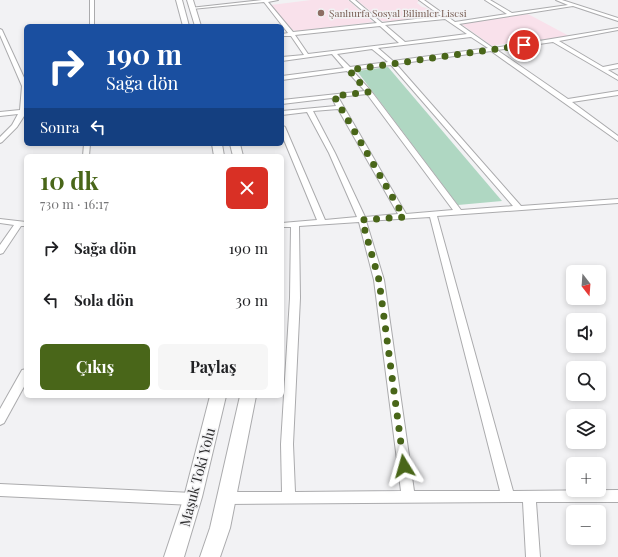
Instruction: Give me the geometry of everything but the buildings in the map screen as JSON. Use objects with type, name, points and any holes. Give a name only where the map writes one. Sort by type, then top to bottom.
[{"type":"main road","points":[[179,0],[185,24]]},
{"type":"main road","points":[[190,0],[197,24]]},
{"type":"main road","name":"Maşuk Toki Yolu","points":[[174,557],[193,499],[218,398]]},
{"type":"main road","points":[[210,557],[220,528],[248,398]]},
{"type":"street","points":[[92,0],[92,24]]},
{"type":"street","points":[[192,8],[276,0]]},
{"type":"street","points":[[352,0],[404,44]]},
{"type":"street","points":[[420,0],[455,23],[618,139]]},
{"type":"street","points":[[487,0],[512,15]]},
{"type":"street","points":[[558,0],[618,20]]},
{"type":"street","points":[[265,1],[284,24]]},
{"type":"street","points":[[455,23],[574,5]]},
{"type":"street","points":[[284,35],[446,17]]},
{"type":"street","points":[[284,24],[307,56]]},
{"type":"street","points":[[284,78],[555,41],[618,29]]},
{"type":"street","points":[[0,30],[24,84]]},
{"type":"street","points":[[610,31],[618,35]]},
{"type":"street","points":[[284,59],[472,35]]},
{"type":"street","points":[[555,41],[618,78]]},
{"type":"street","points":[[374,48],[392,63],[519,208]]},
{"type":"street","points":[[334,53],[368,92],[459,213]]},
{"type":"street","points":[[602,69],[618,66]]},
{"type":"street","points":[[284,102],[368,92]]},
{"type":"street","points":[[566,101],[618,93]]},
{"type":"street","points":[[334,96],[404,217]]},
{"type":"street","points":[[284,113],[340,107]]},
{"type":"street","points":[[309,110],[332,154],[362,220],[379,280],[408,497]]},
{"type":"street","points":[[0,114],[24,111]]},
{"type":"street","points":[[0,141],[15,126],[24,111]]},
{"type":"street","points":[[284,132],[322,223]]},
{"type":"street","points":[[284,225],[618,201]]},
{"type":"street","points":[[434,215],[508,497]]},
{"type":"street","points":[[0,221],[23,223]]},
{"type":"street","points":[[0,251],[23,223]]},
{"type":"street","points":[[290,498],[287,444],[295,298],[294,288],[296,284],[294,272],[295,225]]},
{"type":"street","points":[[0,420],[24,377]]},
{"type":"street","points":[[0,490],[193,499]]},
{"type":"street","points":[[226,498],[618,496]]},
{"type":"street","points":[[529,497],[533,557]]},
{"type":"shaded area","name":"Şanlıurfa Sosyal Bilimler Lisesi","points":[[311,0],[348,0],[373,22],[297,31],[292,30],[271,5]]},
{"type":"shaded area","points":[[357,0],[417,0],[419,1],[417,3],[422,7],[427,8],[437,14],[437,16],[389,22],[382,21]]},
{"type":"shaded area","points":[[528,14],[571,37],[516,42],[492,46],[460,23]]},
{"type":"green space","points":[[388,67],[502,201],[458,205],[357,71]]},
{"type":"place","name":"Şanlıurfa Sosyal Bilimler Lisesi","points":[[321,13]]},
{"type":"route","points":[[404,466],[379,280],[362,220],[404,217],[334,96],[368,92],[349,70],[524,45]]}]
